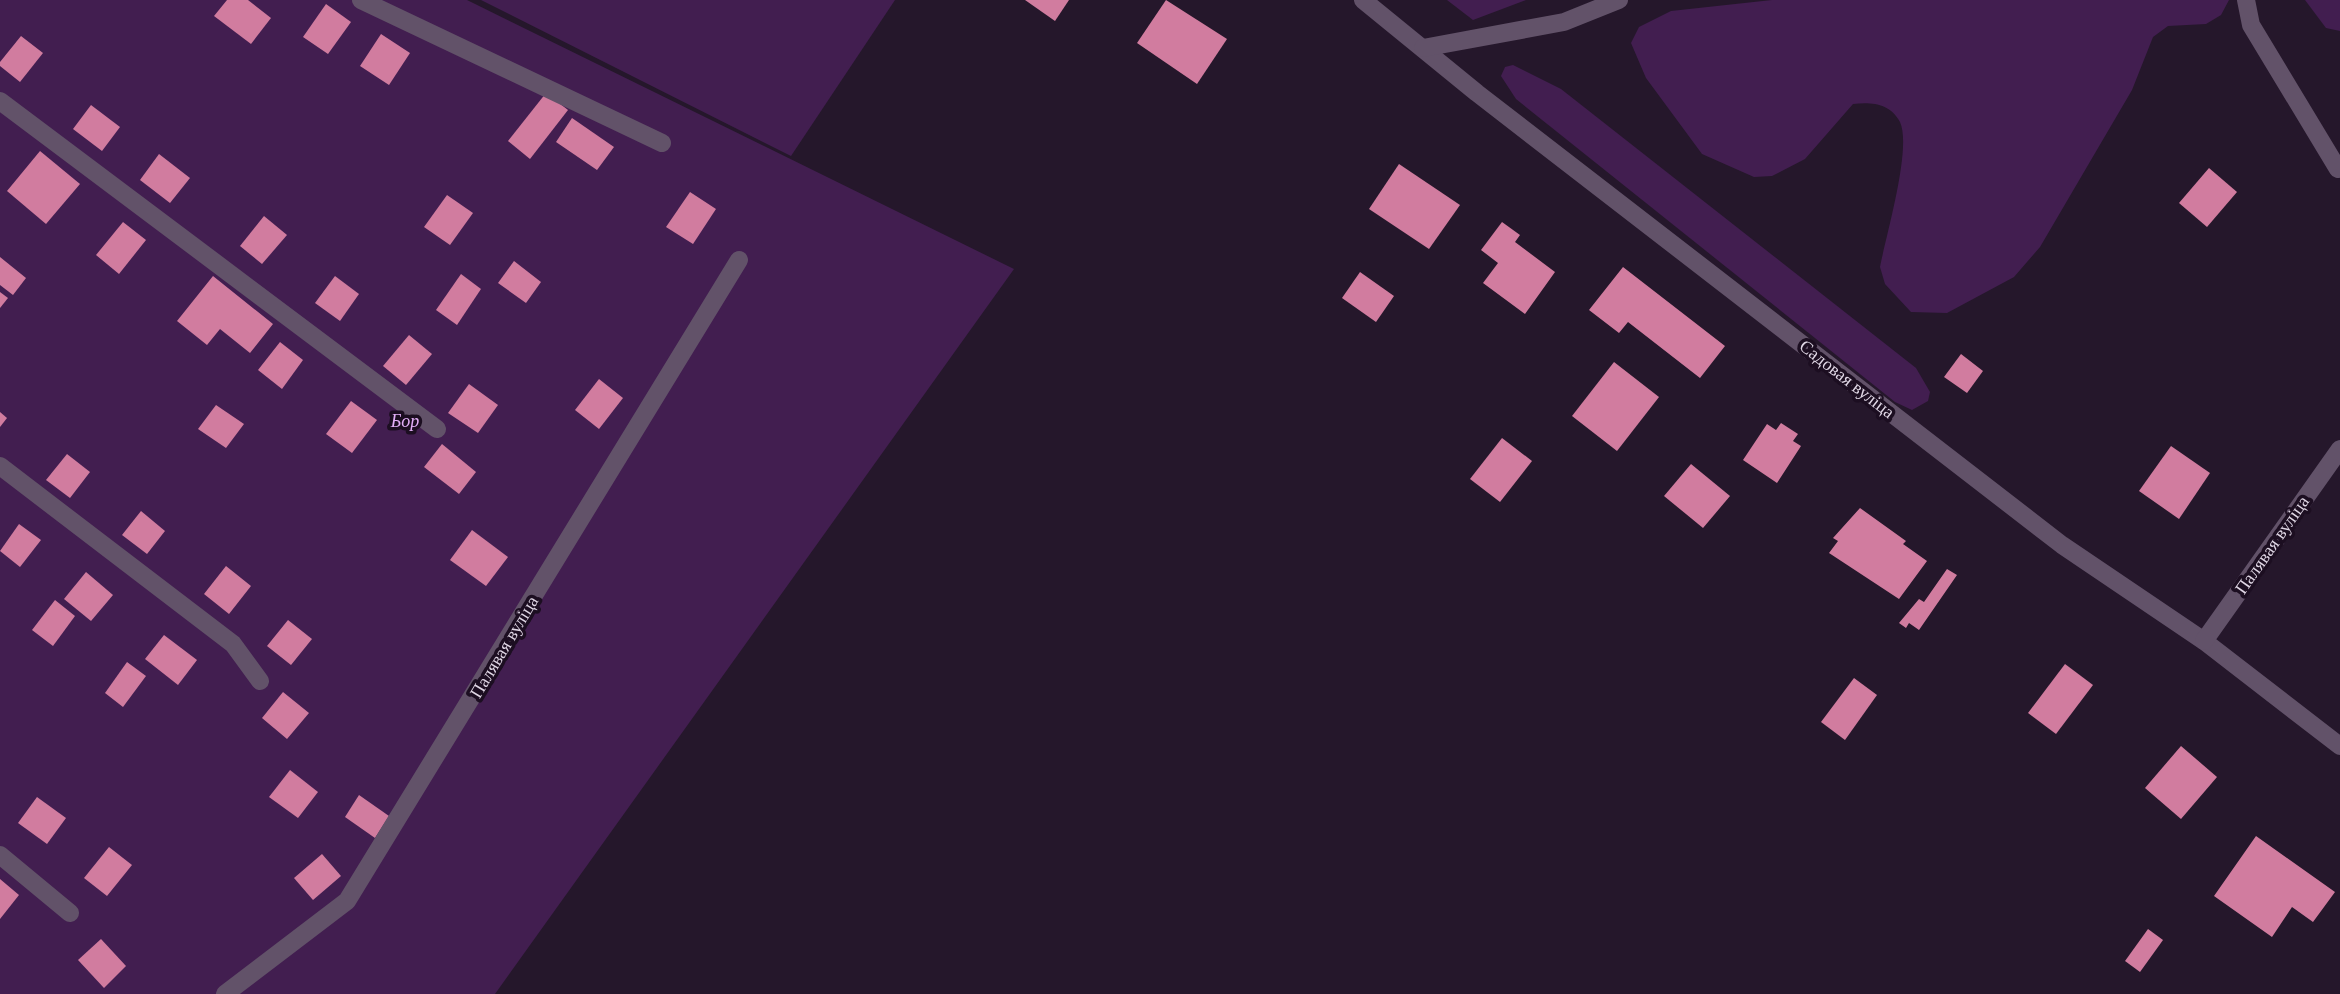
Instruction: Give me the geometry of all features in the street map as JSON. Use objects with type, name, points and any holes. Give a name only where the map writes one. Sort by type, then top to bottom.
[{"type":"street","points":[[361,0],[662,143]]},
{"type":"street","name":"Садовая вуліца","points":[[1363,0],[1478,93],[2062,545],[2204,641],[2340,747]]},
{"type":"street","points":[[1423,48],[1564,22],[1619,0]]},
{"type":"street","points":[[2246,0],[2251,25],[2338,169]]},
{"type":"street","points":[[0,102],[437,429]]},
{"type":"street","name":"Палявая вуліца","points":[[225,994],[347,901],[739,260]]},
{"type":"street","name":"Палявая вуліца","points":[[2204,641],[2340,449]]},
{"type":"street","points":[[0,466],[233,644],[260,681]]},
{"type":"street","points":[[0,855],[70,913]]},
{"type":"green space","name":"Бор","points":[[0,0],[467,0],[1014,269],[495,994],[0,994]]},
{"type":"green space","points":[[481,0],[895,0],[791,156]]},
{"type":"green space","points":[[1447,0],[1526,0],[1473,20]]},
{"type":"green space","points":[[1772,0],[2229,0],[2221,15],[2206,24],[2168,26],[2153,37],[2132,90],[2040,247],[2014,277],[1947,313],[1911,312],[1885,284],[1880,267],[1897,193],[1903,151],[1900,122],[1891,111],[1880,105],[1853,104],[1805,159],[1772,176],[1754,177],[1702,154],[1646,78],[1631,43],[1639,27],[1671,11]]},
{"type":"green space","points":[[2305,0],[2340,0],[2340,31],[2326,28]]},
{"type":"green space","points":[[1513,65],[1561,89],[1916,368],[1930,392],[1928,401],[1912,410],[1895,402],[1516,99],[1501,76],[1505,67]]},
{"type":"building","points":[[227,0],[248,0],[271,18],[251,44],[214,16]]},
{"type":"building","points":[[1025,0],[1069,0],[1055,21]]},
{"type":"building","points":[[1166,0],[1227,39],[1197,84],[1137,43]]},
{"type":"building","points":[[326,4],[351,22],[328,54],[303,37]]},
{"type":"building","points":[[381,34],[410,53],[389,85],[360,66]]},
{"type":"building","points":[[21,36],[43,53],[20,82],[0,66],[0,62]]},
{"type":"building","points":[[546,93],[568,110],[530,159],[508,141]]},
{"type":"building","points":[[91,105],[120,127],[102,151],[73,129]]},
{"type":"building","points":[[572,118],[614,147],[597,170],[556,142]]},
{"type":"building","points":[[40,151],[80,184],[46,224],[7,191]]},
{"type":"building","points":[[159,154],[190,178],[170,203],[140,180]]},
{"type":"building","points":[[1399,164],[1460,205],[1429,249],[1369,209]]},
{"type":"building","points":[[2209,168],[2237,192],[2207,227],[2179,203]]},
{"type":"building","points":[[690,192],[716,209],[693,244],[666,227]]},
{"type":"building","points":[[447,195],[473,213],[450,245],[424,227]]},
{"type":"building","points":[[264,216],[287,235],[262,264],[240,246]]},
{"type":"building","points":[[123,222],[146,240],[119,274],[96,255]]},
{"type":"building","points":[[1502,222],[1520,235],[1515,242],[1555,272],[1525,314],[1483,283],[1498,263],[1481,250]]},
{"type":"building","points":[[0,257],[26,278],[13,295],[0,285]]},
{"type":"building","points":[[514,261],[541,282],[526,303],[498,283]]},
{"type":"building","points":[[1623,267],[1725,346],[1700,378],[1628,322],[1619,333],[1589,310]]},
{"type":"building","points":[[1360,272],[1394,296],[1376,322],[1342,298]]},
{"type":"building","points":[[461,274],[481,289],[457,325],[436,310]]},
{"type":"building","points":[[213,276],[273,324],[250,353],[220,329],[207,345],[177,321]]},
{"type":"building","points":[[335,276],[359,294],[340,321],[315,303]]},
{"type":"building","points":[[0,292],[8,298],[0,308]]},
{"type":"building","points":[[409,335],[432,354],[406,385],[383,366]]},
{"type":"building","points":[[280,342],[303,360],[282,389],[258,370]]},
{"type":"building","points":[[1961,354],[1983,371],[1967,393],[1944,377]]},
{"type":"building","points":[[1614,362],[1659,397],[1617,451],[1572,416]]},
{"type":"building","points":[[599,379],[623,398],[599,429],[575,410]]},
{"type":"building","points":[[469,384],[498,405],[478,433],[448,413]]},
{"type":"building","points":[[351,401],[377,420],[352,453],[326,434]]},
{"type":"building","points":[[216,405],[244,424],[226,448],[198,429]]},
{"type":"building","points":[[0,412],[7,418],[0,427]]},
{"type":"building","points":[[1781,423],[1798,434],[1793,441],[1801,446],[1777,483],[1743,460],[1767,424],[1776,430]]},
{"type":"building","points":[[1502,438],[1532,461],[1500,502],[1470,479]]},
{"type":"building","points":[[442,444],[476,472],[459,494],[424,467]]},
{"type":"building","points":[[2171,446],[2210,473],[2179,519],[2139,491]]},
{"type":"building","points":[[67,454],[90,472],[70,498],[46,480]]},
{"type":"building","points":[[1691,464],[1730,496],[1703,528],[1664,496]]},
{"type":"building","points":[[1860,508],[1906,541],[1903,544],[1927,561],[1899,599],[1829,553],[1838,541],[1833,538]]},
{"type":"building","points":[[141,511],[165,531],[147,554],[122,535]]},
{"type":"building","points":[[19,524],[41,540],[20,567],[0,551]]},
{"type":"building","points":[[472,530],[508,557],[486,586],[450,560]]},
{"type":"building","points":[[226,566],[251,586],[229,614],[204,594]]},
{"type":"building","points":[[1947,569],[1957,575],[1919,630],[1909,623],[1906,628],[1899,623],[1919,599],[1924,602]]},
{"type":"building","points":[[86,572],[113,595],[91,621],[64,599]]},
{"type":"building","points":[[55,600],[75,616],[53,646],[32,630]]},
{"type":"building","points":[[288,620],[312,639],[291,665],[267,646]]},
{"type":"building","points":[[164,635],[197,660],[178,685],[145,659]]},
{"type":"building","points":[[127,662],[146,676],[123,707],[105,693]]},
{"type":"building","points":[[2065,664],[2093,685],[2056,734],[2028,713]]},
{"type":"building","points":[[1854,678],[1877,695],[1845,740],[1821,722]]},
{"type":"building","points":[[283,692],[309,713],[287,739],[262,718]]},
{"type":"building","points":[[2181,746],[2217,777],[2181,819],[2145,788]]},
{"type":"building","points":[[290,770],[318,792],[298,818],[269,797]]},
{"type":"building","points":[[359,795],[389,816],[375,838],[345,817]]},
{"type":"building","points":[[37,797],[66,818],[47,844],[18,823]]},
{"type":"building","points":[[2256,836],[2335,892],[2313,922],[2292,907],[2272,937],[2214,896]]},
{"type":"building","points":[[109,847],[132,865],[107,896],[84,878]]},
{"type":"building","points":[[322,854],[341,876],[313,900],[294,878]]},
{"type":"building","points":[[0,879],[19,895],[0,919]]},
{"type":"building","points":[[2148,929],[2163,940],[2140,972],[2125,961]]},
{"type":"building","points":[[101,939],[126,966],[104,988],[78,960]]}]
